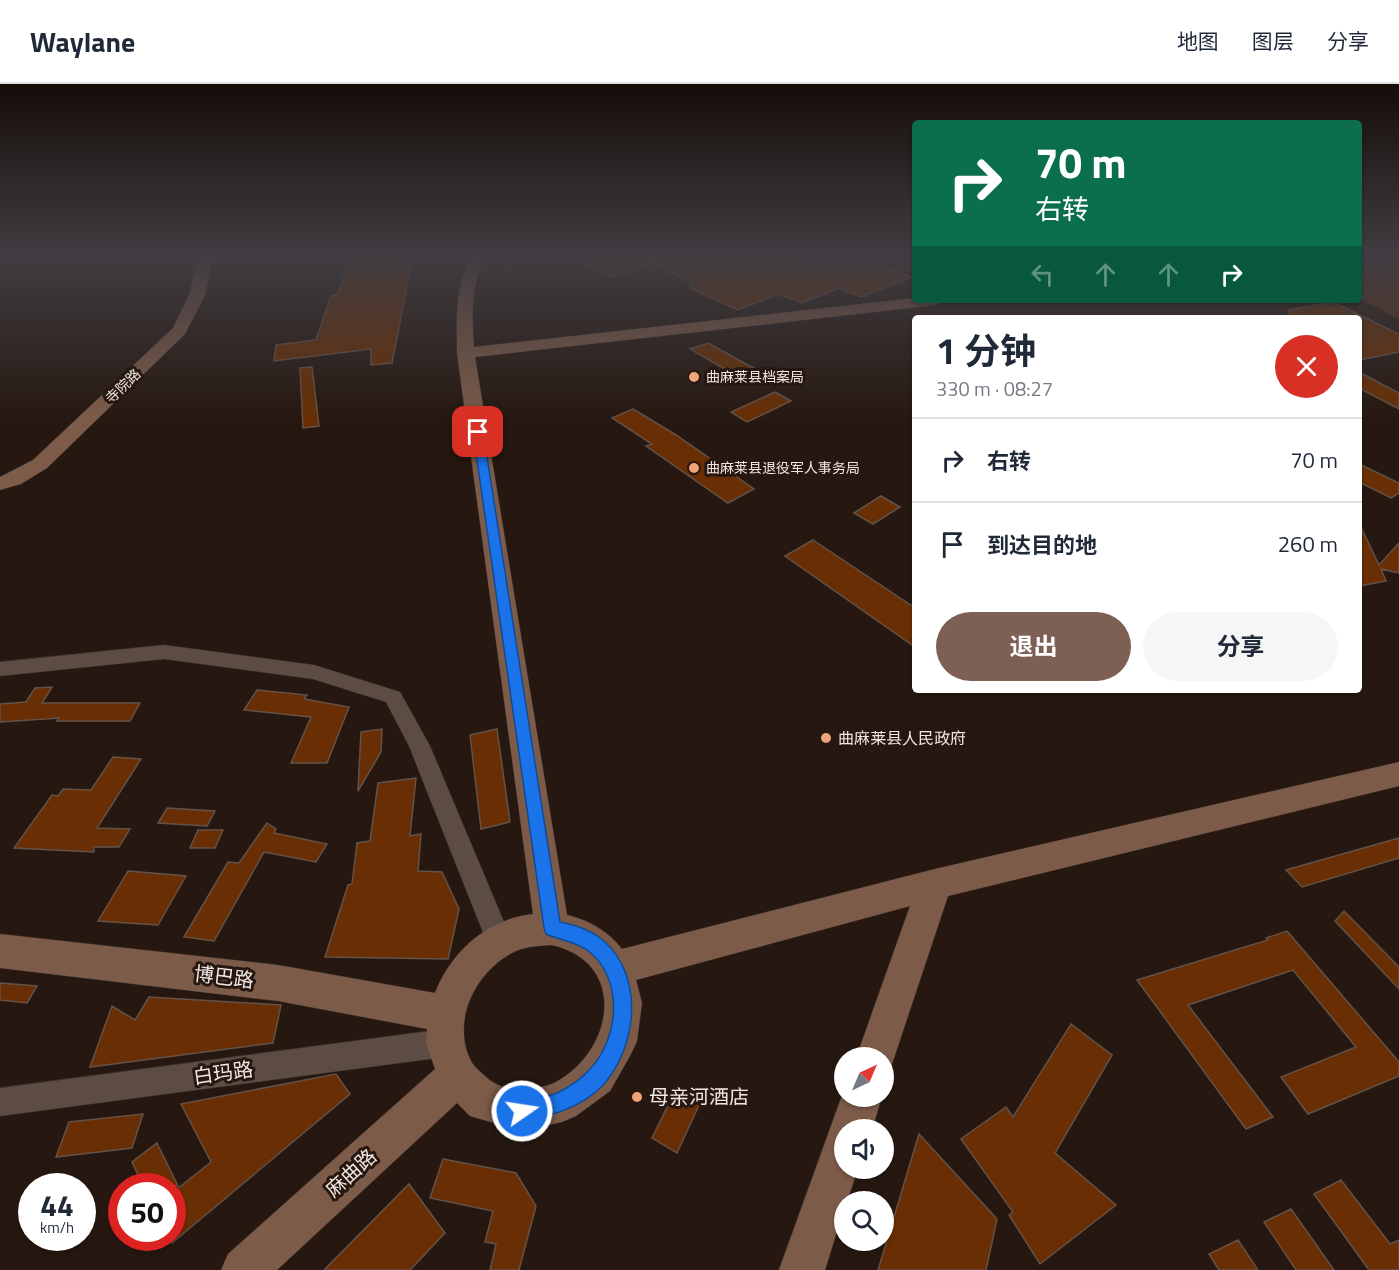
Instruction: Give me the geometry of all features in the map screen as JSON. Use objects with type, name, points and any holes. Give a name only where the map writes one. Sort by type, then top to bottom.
[{"type":"main road","name":"寺院路","points":[[0,484],[14,480],[40,464],[179,331],[192,311]]},
{"type":"main road","points":[[465,311],[466,353],[552,928]]},
{"type":"main road","points":[[466,353],[831,311]]},
{"type":"main road","points":[[615,968],[935,884],[1399,774]]},
{"type":"main road","points":[[879,1047],[935,884]]},
{"type":"main road","points":[[552,928],[577,934],[599,948],[615,968],[624,1003],[618,1041],[597,1077],[562,1102],[522,1111],[484,1102],[449,1044],[457,984],[475,960],[499,941],[525,931],[552,928]]},
{"type":"main road","name":"博巴路","points":[[0,951],[278,983],[449,1044]]},
{"type":"main road","name":"麻曲路","points":[[244,1270],[449,1044]]},
{"type":"main road","points":[[802,1270],[834,1176]]},
{"type":"street","points":[[0,669],[164,652],[314,672],[393,697],[419,746],[499,941]]},
{"type":"street","name":"白玛路","points":[[0,1102],[449,1044]]},
{"type":"shaded area","points":[[1384,311],[1399,311],[1399,319]]},
{"type":"building","points":[[326,311],[402,311],[392,363],[371,365],[371,349],[274,361],[276,345],[316,340]]},
{"type":"building","points":[[1289,311],[1352,311],[1360,315],[1289,315]]},
{"type":"building","points":[[1362,316],[1399,334],[1399,352],[1362,359]]},
{"type":"building","points":[[708,343],[762,372],[744,380],[690,349]]},
{"type":"building","points":[[312,367],[319,426],[303,428],[300,368]]},
{"type":"building","points":[[1362,374],[1399,393],[1399,409],[1362,390]]},
{"type":"building","points":[[775,392],[791,401],[747,422],[731,412]]},
{"type":"building","points":[[633,409],[676,435],[754,489],[728,503],[646,446],[652,444],[612,418]]},
{"type":"building","points":[[1362,465],[1399,483],[1399,493],[1391,498],[1362,484]]},
{"type":"building","points":[[881,496],[900,507],[873,524],[854,513]]},
{"type":"building","points":[[1362,529],[1379,565],[1399,543],[1399,573],[1381,569],[1386,581],[1362,585]]},
{"type":"building","points":[[813,540],[912,606],[912,645],[785,556]]},
{"type":"building","points":[[52,687],[42,703],[140,703],[130,721],[57,721],[59,718],[0,722],[0,704],[26,702],[35,688]]},
{"type":"building","points":[[257,690],[307,695],[304,699],[349,707],[327,763],[291,763],[311,717],[244,710]]},
{"type":"building","points":[[382,729],[381,752],[358,791],[361,732]]},
{"type":"building","points":[[497,729],[510,822],[481,829],[470,735]]},
{"type":"building","points":[[113,757],[141,759],[97,828],[130,829],[119,847],[94,847],[94,852],[14,848],[52,795],[58,796],[63,789],[91,790]]},
{"type":"building","points":[[416,778],[410,836],[421,834],[418,871],[442,872],[459,909],[448,959],[325,957],[348,885],[352,884],[357,843],[370,841],[378,783]]},
{"type":"building","points":[[167,808],[215,811],[207,826],[158,823]]},
{"type":"building","points":[[267,823],[276,829],[274,833],[327,844],[316,862],[264,852],[214,941],[184,937],[228,862],[239,863]]},
{"type":"building","points":[[198,830],[223,830],[215,848],[190,848]]},
{"type":"building","points":[[1399,838],[1399,858],[1302,887],[1286,870]]},
{"type":"building","points":[[128,871],[186,876],[158,925],[98,921]]},
{"type":"building","points":[[1344,911],[1399,967],[1399,989],[1335,921]]},
{"type":"building","points":[[1287,931],[1399,1062],[1399,1076],[1308,1114],[1281,1077],[1356,1047],[1293,970],[1188,1005],[1273,1117],[1246,1129],[1137,980],[1268,940],[1266,938]]},
{"type":"building","points":[[0,983],[37,986],[27,1003],[0,1000]]},
{"type":"building","points":[[149,997],[281,1005],[273,1043],[90,1067],[112,1006],[135,1020]]},
{"type":"building","points":[[1071,1024],[1112,1055],[1055,1153],[1116,1205],[1040,1264],[1009,1215],[1013,1212],[961,1139],[1006,1107],[1013,1117]]},
{"type":"building","points":[[336,1074],[350,1094],[186,1231],[186,1182],[211,1162],[181,1104]]},
{"type":"building","points":[[677,1087],[701,1101],[677,1153],[652,1138]]},
{"type":"building","points":[[143,1114],[132,1148],[56,1157],[69,1122]]},
{"type":"building","points":[[919,1134],[997,1219],[986,1270],[878,1270],[884,1251],[894,1251],[894,1217]]},
{"type":"building","points":[[157,1143],[172,1173],[137,1173],[132,1162]]},
{"type":"building","points":[[443,1159],[516,1173],[536,1206],[519,1270],[490,1270],[496,1244],[485,1242],[493,1211],[430,1198]]},
{"type":"building","points":[[1341,1180],[1390,1244],[1399,1240],[1399,1270],[1369,1270],[1314,1194]]},
{"type":"building","points":[[409,1184],[445,1233],[410,1270],[324,1270]]},
{"type":"building","points":[[1291,1209],[1334,1270],[1296,1270],[1264,1222]]},
{"type":"building","points":[[1238,1240],[1258,1270],[1219,1270],[1209,1254]]},
{"type":"place","name":"曲麻莱县档案局","points":[[694,377]]},
{"type":"place","name":"曲麻莱县退役军人事务局","points":[[694,468]]},
{"type":"place","name":"曲麻莱县人民政府","points":[[826,738]]},
{"type":"place","name":"母亲河酒店","points":[[637,1097]]},
{"type":"route","points":[[478,432],[552,928],[577,934],[599,948],[615,968],[624,1003],[618,1041],[597,1077],[562,1102],[522,1111]]}]
